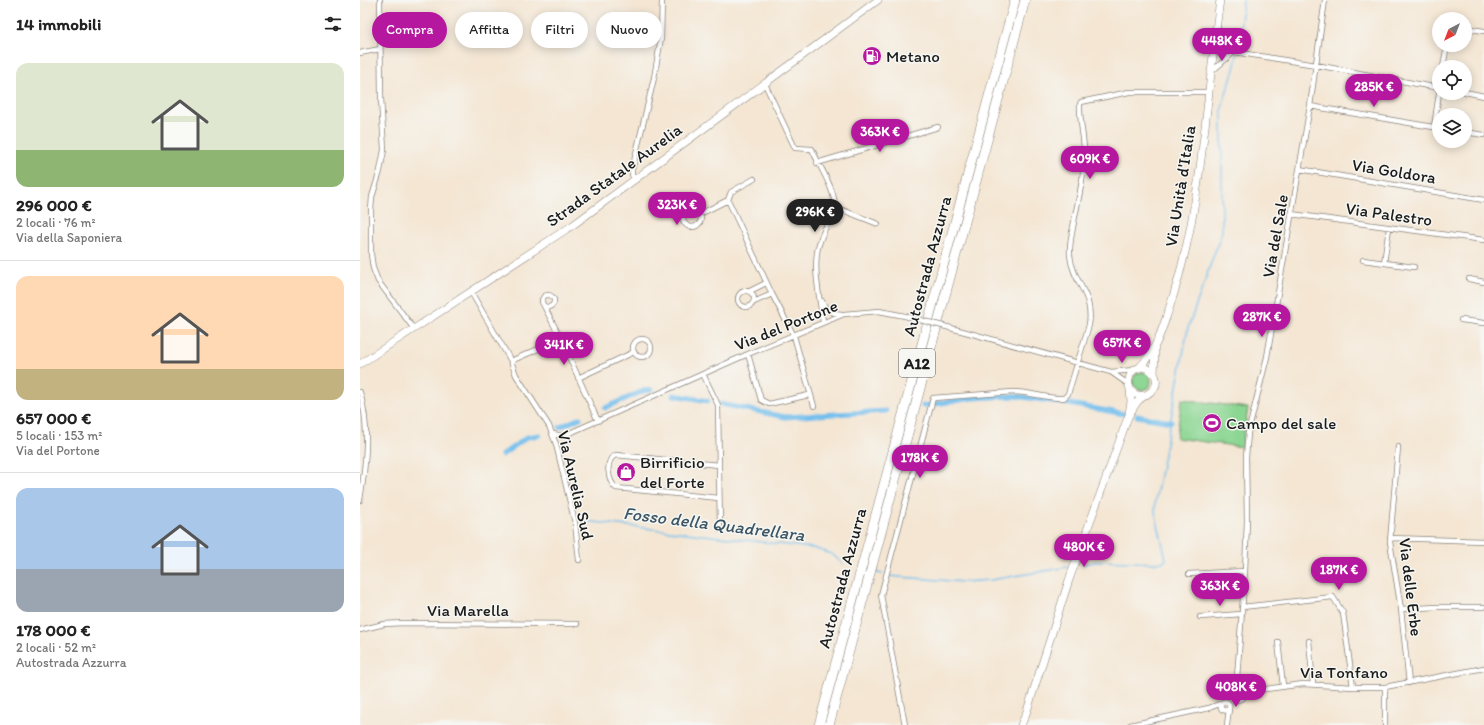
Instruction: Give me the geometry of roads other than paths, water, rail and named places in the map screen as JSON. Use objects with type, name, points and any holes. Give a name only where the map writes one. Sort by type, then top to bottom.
[{"type":"highway","name":"Autostrada Azzurra","points":[[819,725],[1015,0]]},
{"type":"highway","name":"Autostrada Azzurra","points":[[828,725],[1025,0]]},
{"type":"main road","name":"Strada Statale Aurelia","points":[[360,364],[572,225],[636,180],[878,0]]},
{"type":"main road","name":"Via Unità d'Italia","points":[[1137,369],[1155,347],[1179,275],[1192,222],[1197,195],[1213,49],[1220,0]]},
{"type":"main road","points":[[1128,417],[1137,402],[1151,393],[1156,386],[1154,374],[1155,347]]},
{"type":"main road","points":[[1021,725],[1026,714],[1069,580],[1128,417],[1131,402],[1129,386],[1130,375],[1137,369],[1148,369],[1154,374]]},
{"type":"main road","points":[[1129,386],[1136,394],[1146,395]]},
{"type":"main road","points":[[1025,725],[1026,714]]},
{"type":"street","points":[[380,0],[381,98],[384,150],[380,171],[372,197],[371,254],[378,281],[414,329]]},
{"type":"street","points":[[636,180],[632,175],[632,170],[654,78],[661,38],[662,0]]},
{"type":"street","name":"Via del Sale","points":[[1239,693],[1236,680],[1245,571],[1247,521],[1246,457],[1248,434],[1267,357],[1310,106],[1325,0]]},
{"type":"street","points":[[1216,26],[1225,42],[1234,52]]},
{"type":"street","points":[[1472,29],[1484,31]]},
{"type":"street","points":[[360,53],[380,49]]},
{"type":"street","points":[[1213,49],[1224,54],[1234,52],[1316,65],[1432,87]]},
{"type":"street","points":[[1211,72],[1234,52]]},
{"type":"street","points":[[765,84],[795,148],[812,149],[835,200],[835,206],[819,245],[817,258],[819,294],[823,322]]},
{"type":"street","points":[[905,725],[881,595],[933,398],[1024,392],[1064,398],[1068,394],[1089,325],[1090,315],[1088,298],[1076,279],[1070,255],[1070,240],[1080,197],[1084,160],[1080,104],[1081,102],[1129,92],[1209,92]]},
{"type":"street","points":[[1472,93],[1484,96]]},
{"type":"street","points":[[1310,106],[1432,126]]},
{"type":"street","points":[[817,163],[938,127]]},
{"type":"street","points":[[1472,133],[1484,135]]},
{"type":"street","name":"Via Goldora","points":[[1299,169],[1484,200]]},
{"type":"street","points":[[700,214],[728,200],[731,192],[754,179]]},
{"type":"street","points":[[728,200],[766,283],[794,336],[809,395],[814,406]]},
{"type":"street","points":[[835,206],[878,224]]},
{"type":"street","name":"Via Palestro","points":[[1291,214],[1484,240]]},
{"type":"street","points":[[1384,263],[1389,228]]},
{"type":"street","points":[[1363,260],[1414,268]]},
{"type":"street","points":[[1469,279],[1484,282]]},
{"type":"street","points":[[766,283],[750,292],[742,291],[738,296],[738,302],[744,307],[750,306],[754,302],[772,294]]},
{"type":"street","name":"Via Aurelia Sud","points":[[471,292],[511,361],[516,374],[550,426],[556,444],[575,523],[579,560]]},
{"type":"street","points":[[750,292],[754,295],[754,302]]},
{"type":"street","points":[[819,294],[825,309],[832,313],[844,314]]},
{"type":"street","points":[[544,306],[561,339],[598,421]]},
{"type":"street","name":"Via del Portone","points":[[553,434],[563,436],[748,354],[844,314],[879,311],[905,316],[1111,372],[1129,386]]},
{"type":"street","points":[[1461,320],[1484,324]]},
{"type":"street","points":[[511,361],[561,339]]},
{"type":"street","points":[[578,378],[634,352]]},
{"type":"street","points":[[748,354],[761,400],[769,404],[809,395]]},
{"type":"street","points":[[1111,372],[1137,369]]},
{"type":"street","points":[[703,374],[718,405],[720,529]]},
{"type":"street","points":[[360,392],[365,410],[366,436],[365,465],[360,500]]},
{"type":"street","name":"Via delle Erbe","points":[[1398,447],[1390,538],[1401,609],[1408,683]]},
{"type":"street","points":[[719,465],[616,455],[609,460],[608,466],[616,488],[719,498]]},
{"type":"street","points":[[1390,538],[1484,541]]},
{"type":"street","points":[[1189,574],[1245,571]]},
{"type":"street","points":[[1242,607],[1333,597],[1343,613],[1353,687]]},
{"type":"street","points":[[1401,609],[1484,607]]},
{"type":"street","points":[[1200,617],[1242,614]]},
{"type":"street","name":"Via Marella","points":[[360,630],[384,624],[404,623],[577,624]]},
{"type":"street","points":[[1309,641],[1313,684]]},
{"type":"street","points":[[1278,642],[1283,686]]},
{"type":"street","name":"Via Tonfano","points":[[1239,693],[1303,684],[1385,687],[1484,668]]},
{"type":"street","points":[[1385,687],[1385,725]]},
{"type":"street","points":[[1209,708],[1222,709],[1226,711],[1238,700],[1235,698],[1239,693]]},
{"type":"street","points":[[1130,725],[1209,708],[1224,702],[1239,693]]},
{"type":"street","points":[[1224,702],[1229,708],[1227,725]]},
{"type":"street","points":[[1224,702],[1222,709],[1228,719]]},
{"type":"waterway","name":"Fosso della Quadrellara","points":[[1083,564],[1101,561],[1157,563],[1165,561],[1166,559],[1155,512],[1155,502],[1188,328],[1222,232],[1222,109],[1237,57],[1243,0]]},
{"type":"waterway","points":[[605,408],[643,391],[651,390]]},
{"type":"waterway","points":[[674,395],[708,401]]},
{"type":"waterway","points":[[935,404],[973,398],[1015,396],[1124,414]]},
{"type":"waterway","points":[[721,404],[785,417],[886,411]]},
{"type":"waterway","points":[[923,406],[929,405]]},
{"type":"waterway","points":[[1137,416],[1171,422]]},
{"type":"waterway","points":[[560,427],[580,418]]},
{"type":"waterway","points":[[502,455],[527,437],[539,435]]},
{"type":"waterway","name":"Fosso della Quadrellara","points":[[577,520],[813,548],[832,554],[843,564]]},
{"type":"waterway","name":"Fosso della Quadrellara","points":[[888,576],[964,582],[991,580],[1068,567]]},
{"type":"waterway","name":"Fosso della Quadrellara","points":[[875,572],[882,574]]},
{"type":"place","name":"Metano","points":[[872,56]]},
{"type":"place","name":"Campo del sale","points":[[1212,423]]},
{"type":"place","name":"Birrificio del Forte","points":[[626,472]]}]
